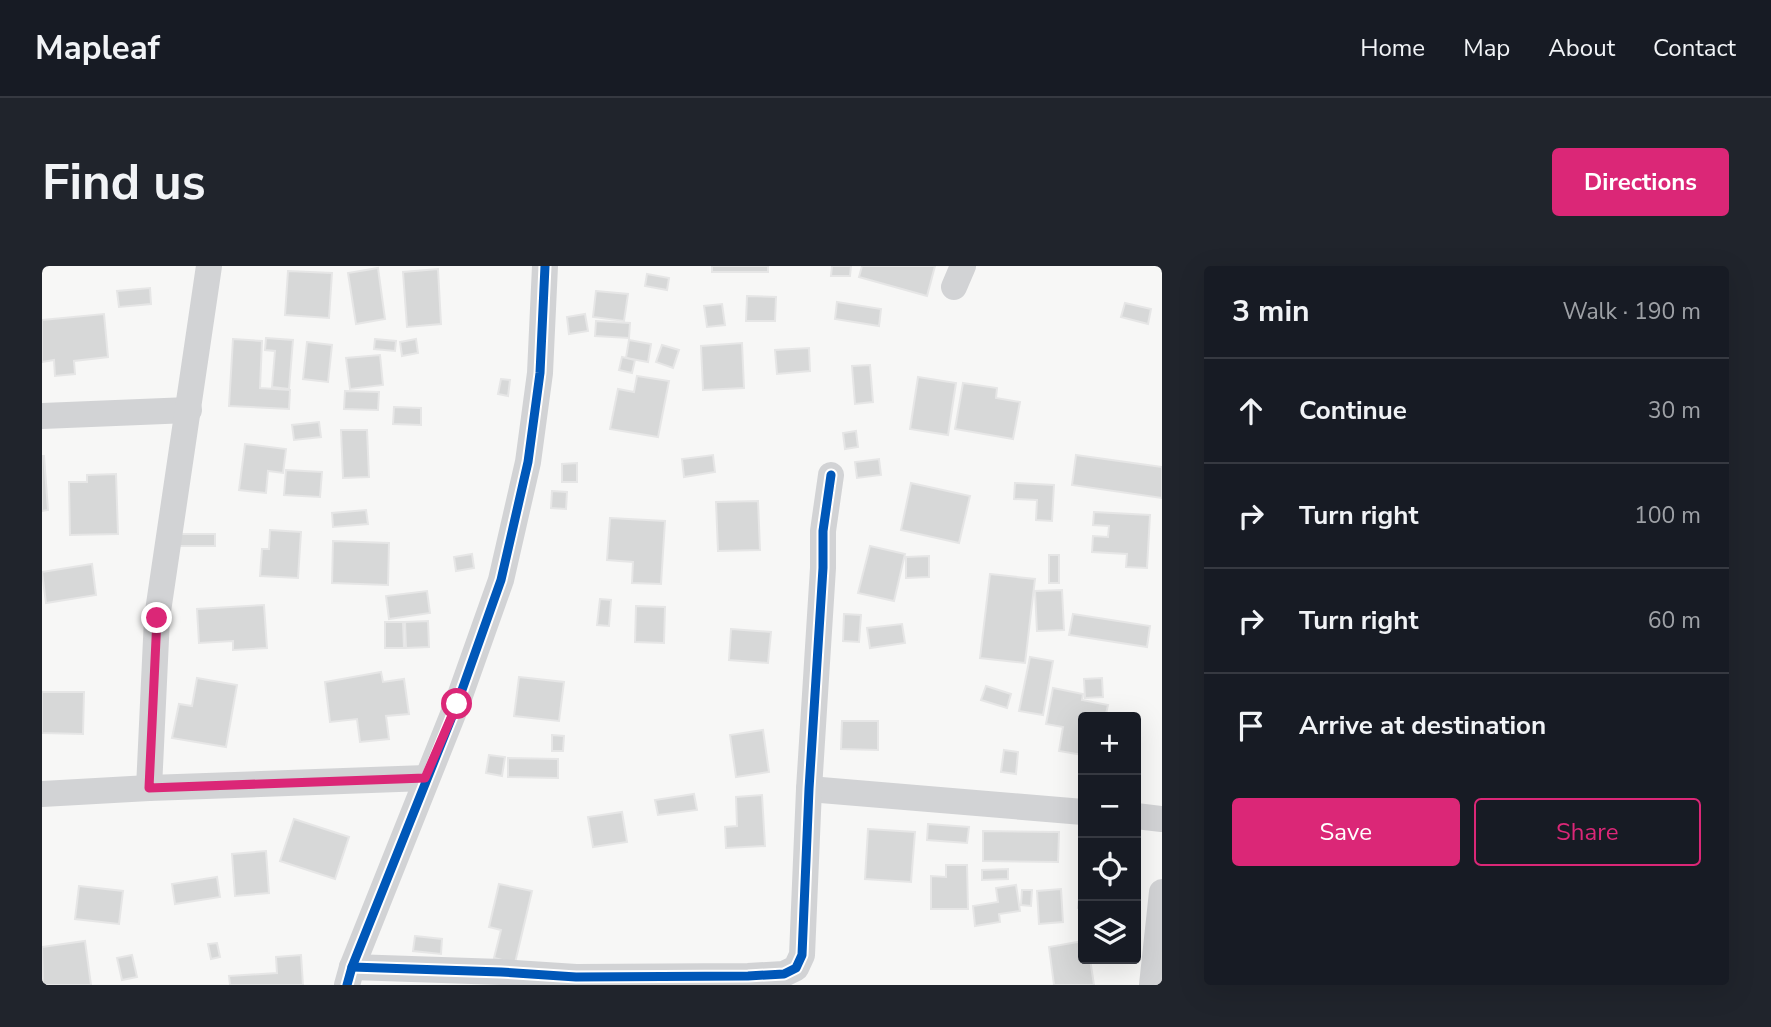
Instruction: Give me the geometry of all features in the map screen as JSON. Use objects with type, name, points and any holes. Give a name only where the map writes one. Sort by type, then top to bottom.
[{"type":"street","points":[[149,788],[157,618],[190,410],[209,266]]},
{"type":"street","points":[[545,266],[540,373],[528,462],[502,580],[457,704],[425,778],[349,976],[501,972],[576,977],[748,976],[784,974],[796,968],[802,955],[823,568],[822,531],[831,475]]},
{"type":"street","points":[[42,416],[190,410]]},
{"type":"street","points":[[42,794],[425,778]]},
{"type":"street","points":[[809,789],[1078,812]]},
{"type":"street","points":[[1141,817],[1162,819]]},
{"type":"street","points":[[1152,985],[1162,892]]},
{"type":"building","points":[[712,266],[768,266],[768,272],[712,272]]},
{"type":"building","points":[[832,266],[851,266],[850,276],[831,276]]},
{"type":"building","points":[[862,266],[935,266],[927,296],[859,277]]},
{"type":"building","points":[[378,268],[385,319],[356,324],[348,273]]},
{"type":"building","points":[[438,269],[441,324],[407,327],[403,272]]},
{"type":"building","points":[[288,271],[332,273],[329,318],[285,315]]},
{"type":"building","points":[[647,274],[669,278],[667,290],[645,286]]},
{"type":"building","points":[[150,288],[151,304],[119,307],[117,291]]},
{"type":"building","points":[[596,291],[628,294],[624,321],[593,317]]},
{"type":"building","points":[[747,296],[776,297],[775,321],[746,321]]},
{"type":"building","points":[[837,302],[881,309],[879,326],[835,319]]},
{"type":"building","points":[[1125,303],[1151,309],[1148,324],[1121,317]]},
{"type":"building","points":[[722,304],[725,325],[707,327],[704,306]]},
{"type":"building","points":[[104,314],[108,357],[74,361],[75,374],[55,376],[54,360],[42,362],[42,320]]},
{"type":"building","points":[[585,314],[588,331],[569,334],[567,317]]},
{"type":"building","points":[[596,321],[630,323],[629,338],[595,336]]},
{"type":"building","points":[[266,338],[293,340],[289,389],[272,387],[275,351],[265,350]]},
{"type":"building","points":[[233,339],[262,341],[260,388],[290,390],[289,409],[229,406]]},
{"type":"building","points":[[375,339],[396,341],[395,351],[374,349]]},
{"type":"building","points":[[416,339],[418,353],[402,356],[400,342]]},
{"type":"building","points":[[629,340],[651,344],[648,362],[626,358]]},
{"type":"building","points":[[307,342],[332,345],[328,382],[303,379]]},
{"type":"building","points":[[742,343],[744,388],[703,390],[701,346]]},
{"type":"building","points":[[662,345],[679,350],[673,368],[656,362]]},
{"type":"building","points":[[809,348],[810,371],[777,374],[775,350]]},
{"type":"building","points":[[380,355],[383,385],[350,389],[346,358]]},
{"type":"building","points":[[622,357],[635,360],[632,373],[619,370]]},
{"type":"building","points":[[870,365],[873,402],[855,404],[852,366]]},
{"type":"building","points":[[637,376],[669,381],[658,437],[610,429],[618,389],[634,392]]},
{"type":"building","points":[[918,377],[956,383],[948,435],[910,429]]},
{"type":"building","points":[[501,379],[510,380],[508,396],[498,394]]},
{"type":"building","points":[[963,383],[997,388],[996,398],[1020,402],[1013,439],[955,429]]},
{"type":"building","points":[[345,391],[379,392],[378,410],[344,409]]},
{"type":"building","points":[[394,407],[421,408],[421,425],[393,424]]},
{"type":"building","points":[[319,422],[321,437],[294,440],[292,425]]},
{"type":"building","points":[[341,430],[367,430],[369,477],[343,478]]},
{"type":"building","points":[[856,431],[858,447],[845,449],[843,433]]},
{"type":"building","points":[[245,444],[286,449],[283,473],[268,471],[266,493],[239,490]]},
{"type":"building","points":[[713,455],[715,472],[684,477],[682,459]]},
{"type":"building","points":[[1076,455],[1162,467],[1162,498],[1072,485]]},
{"type":"building","points":[[42,456],[48,510],[42,511]]},
{"type":"building","points":[[879,459],[881,475],[857,478],[855,462]]},
{"type":"building","points":[[577,463],[577,482],[562,482],[562,464]]},
{"type":"building","points":[[286,470],[322,472],[320,497],[284,495]]},
{"type":"building","points":[[116,474],[118,534],[70,535],[69,482],[87,482],[87,475]]},
{"type":"building","points":[[911,483],[970,496],[959,543],[901,530]]},
{"type":"building","points":[[1015,483],[1054,485],[1052,521],[1036,520],[1037,500],[1014,499]]},
{"type":"building","points":[[552,491],[567,492],[566,509],[551,508]]},
{"type":"building","points":[[758,501],[760,550],[718,551],[716,502]]},
{"type":"building","points":[[366,510],[368,524],[333,527],[332,513]]},
{"type":"building","points":[[1094,512],[1150,515],[1147,568],[1126,567],[1127,554],[1092,552],[1093,536],[1108,537],[1109,526],[1093,525]]},
{"type":"building","points":[[610,518],[665,521],[661,584],[632,583],[633,562],[607,560]]},
{"type":"building","points":[[270,530],[301,532],[298,578],[260,576],[262,549],[269,549]]},
{"type":"building","points":[[175,534],[215,534],[215,546],[175,546]]},
{"type":"building","points":[[333,541],[389,543],[388,585],[332,583]]},
{"type":"building","points":[[870,546],[905,554],[894,601],[858,593]]},
{"type":"building","points":[[472,554],[474,568],[456,571],[454,557]]},
{"type":"building","points":[[1049,555],[1059,555],[1059,583],[1049,583]]},
{"type":"building","points":[[929,556],[929,577],[906,578],[906,557]]},
{"type":"building","points":[[92,564],[96,595],[46,603],[42,572]]},
{"type":"building","points":[[990,574],[1035,579],[1025,663],[980,658]]},
{"type":"building","points":[[1062,590],[1064,630],[1037,631],[1035,591]]},
{"type":"building","points":[[427,591],[430,613],[389,619],[386,596]]},
{"type":"building","points":[[600,599],[611,600],[609,626],[597,625]]},
{"type":"building","points":[[264,605],[267,648],[233,650],[233,641],[199,643],[197,609]]},
{"type":"building","points":[[636,606],[665,607],[664,643],[635,642]]},
{"type":"building","points":[[844,614],[861,615],[859,642],[843,641]]},
{"type":"building","points":[[1073,614],[1150,626],[1147,647],[1069,635]]},
{"type":"building","points":[[428,621],[429,647],[406,648],[405,622]]},
{"type":"building","points":[[385,622],[403,622],[404,648],[385,648]]},
{"type":"building","points":[[902,624],[905,643],[870,648],[867,628]]},
{"type":"building","points":[[731,629],[771,632],[768,663],[729,660]]},
{"type":"building","points":[[1030,657],[1053,661],[1043,715],[1019,711]]},
{"type":"building","points":[[381,672],[383,682],[404,679],[409,714],[386,716],[389,739],[360,742],[357,719],[330,722],[325,682]]},
{"type":"building","points":[[519,677],[564,682],[559,721],[514,716]]},
{"type":"building","points":[[197,678],[237,685],[226,747],[172,738],[179,704],[192,706]]},
{"type":"building","points":[[1102,678],[1103,697],[1085,698],[1084,679]]},
{"type":"building","points":[[986,686],[1011,694],[1007,708],[981,700]]},
{"type":"building","points":[[1053,688],[1083,694],[1082,700],[1108,705],[1106,712],[1078,712],[1078,754],[1059,751],[1063,727],[1046,724]]},
{"type":"building","points":[[42,692],[84,692],[83,734],[42,733]]},
{"type":"building","points":[[842,721],[878,721],[878,750],[841,749]]},
{"type":"building","points":[[763,730],[769,772],[736,777],[730,735]]},
{"type":"building","points":[[552,735],[564,736],[563,751],[552,751]]},
{"type":"building","points":[[1004,750],[1018,752],[1016,774],[1001,772]]},
{"type":"building","points":[[489,755],[505,757],[502,776],[486,773]]},
{"type":"building","points":[[508,758],[558,759],[558,778],[508,777]]},
{"type":"building","points":[[694,794],[697,810],[658,815],[655,800]]},
{"type":"building","points":[[762,795],[765,846],[726,848],[725,827],[737,826],[736,797]]},
{"type":"building","points":[[622,812],[627,842],[593,847],[588,817]]},
{"type":"building","points":[[294,819],[349,837],[335,879],[280,861]]},
{"type":"building","points":[[928,824],[969,827],[967,843],[927,840]]},
{"type":"building","points":[[868,829],[915,832],[911,882],[865,879]]},
{"type":"building","points":[[983,831],[1059,832],[1058,862],[983,861]]},
{"type":"building","points":[[266,851],[269,893],[235,896],[232,854]]},
{"type":"building","points":[[946,865],[967,865],[968,909],[931,909],[931,876],[946,877]]},
{"type":"building","points":[[1008,869],[1008,879],[982,880],[982,870]]},
{"type":"building","points":[[217,877],[220,897],[175,904],[172,884]]},
{"type":"building","points":[[499,884],[532,891],[515,963],[494,958],[501,930],[489,927]]},
{"type":"building","points":[[1016,885],[1020,911],[999,914],[1000,922],[975,926],[973,906],[998,902],[996,888]]},
{"type":"building","points":[[79,886],[123,891],[119,924],[75,919]]},
{"type":"building","points":[[1061,889],[1063,922],[1039,924],[1037,891]]},
{"type":"building","points":[[1022,890],[1032,890],[1031,906],[1021,905]]},
{"type":"building","points":[[415,936],[442,939],[441,954],[413,951]]},
{"type":"building","points":[[85,941],[91,985],[43,985],[42,947]]},
{"type":"building","points":[[1078,942],[1078,964],[1091,964],[1094,985],[1054,985],[1049,947]]},
{"type":"building","points":[[217,943],[220,957],[211,959],[208,944]]},
{"type":"building","points":[[132,955],[137,977],[122,980],[117,958]]},
{"type":"building","points":[[301,955],[303,985],[230,985],[229,976],[277,973],[276,957]]},
{"type":"cycle path","points":[[347,985],[457,704],[501,580],[528,462],[540,373],[545,266]]},
{"type":"cycle path","points":[[352,967],[576,977],[748,976],[784,974],[796,968],[802,955],[823,531],[831,475]]},
{"type":"route","points":[[157,618],[149,788],[425,778],[457,704]]}]
